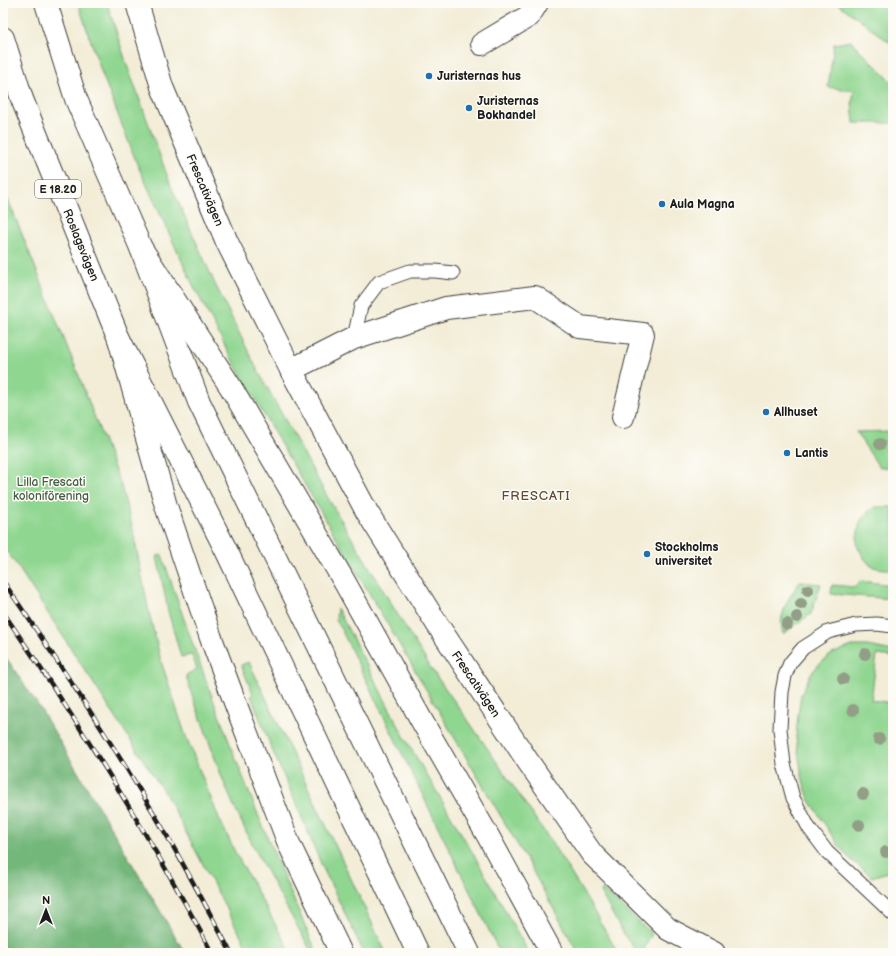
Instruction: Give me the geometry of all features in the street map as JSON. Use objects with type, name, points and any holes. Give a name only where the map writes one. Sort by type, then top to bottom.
[{"type":"main road","points":[[46,3],[76,99],[141,248],[199,402],[469,953]]},
{"type":"main road","name":"Frescativägen","points":[[137,3],[162,87],[220,228],[291,370],[367,512],[433,618],[526,760],[592,854],[668,929],[714,953]]},
{"type":"main road","points":[[482,44],[529,16],[537,3]]},
{"type":"main road","name":"Roslagsvägen","points":[[3,38],[22,99],[119,339]]},
{"type":"main road","points":[[141,248],[230,386],[344,581],[488,836],[552,953]]},
{"type":"main road","points":[[291,370],[354,338],[446,308],[535,297],[580,327],[643,334],[623,417]]},
{"type":"main road","points":[[119,339],[166,506],[236,705],[289,844],[341,953]]},
{"type":"main road","points":[[119,339],[227,552],[418,953]]},
{"type":"lane","points":[[354,338],[361,306],[379,282],[410,271],[452,273]]},
{"type":"lane","points":[[893,626],[878,624],[856,625],[828,632],[803,648],[790,663],[785,676],[782,692],[780,729],[784,764],[793,798],[809,828],[827,852],[893,914]]},
{"type":"green space","points":[[78,3],[107,3],[126,62],[171,186],[216,286],[257,369],[328,498],[432,670],[550,840],[618,953],[578,953],[526,859],[235,365],[193,285],[137,164],[101,71]]},
{"type":"green space","points":[[837,3],[893,3],[893,45]]},
{"type":"green space","points":[[851,41],[893,83],[893,123],[854,123],[852,103],[854,91],[828,87],[834,44]]},
{"type":"green space","name":"Lilla Frescati koloniförening","points":[[3,187],[79,376],[121,486],[132,526],[149,612],[161,661],[185,734],[218,816],[235,852],[291,953],[250,953],[166,795],[3,546]]},
{"type":"green space","points":[[893,431],[893,468],[879,467],[856,432]]},
{"type":"green space","points":[[874,507],[893,508],[893,570],[871,566],[864,558],[857,545],[860,522]]},
{"type":"green space","points":[[162,555],[197,656],[254,806],[317,953],[312,953],[266,871],[249,838],[221,775],[186,675],[197,669],[192,655],[181,657],[168,611],[157,556]]},
{"type":"green space","points":[[861,581],[893,585],[893,599],[831,594],[832,585],[855,587]]},
{"type":"green space","points":[[800,582],[821,584],[811,614],[783,634],[782,620],[785,606]]},
{"type":"green space","points":[[337,608],[405,738],[474,855],[529,953],[500,953],[336,619]]},
{"type":"green space","points":[[852,646],[868,646],[893,651],[893,657],[877,655],[871,700],[893,703],[893,870],[872,877],[848,857],[838,845],[809,799],[803,781],[796,738],[801,695],[810,675],[821,662],[832,654]]},
{"type":"green space","points":[[3,653],[40,708],[185,953],[3,953]]},
{"type":"green space","points":[[249,662],[386,953],[364,953],[321,864],[273,752],[251,696],[253,694],[241,665]]},
{"type":"green space","points":[[603,890],[652,934],[643,951],[636,951],[624,935],[602,895],[601,892]]},
{"type":"railway","points":[[3,581],[113,746],[180,858],[231,953]]},
{"type":"railway","points":[[3,612],[86,737],[164,865],[212,953]]},
{"type":"place","name":"Juristernas hus","points":[[429,76]]},
{"type":"place","name":"Juristernas Bokhandel","points":[[469,108]]},
{"type":"place","name":"Aula Magna","points":[[662,204]]},
{"type":"place","name":"Allhuset","points":[[766,412]]},
{"type":"place","name":"Lantis","points":[[787,453]]},
{"type":"place","name":"Stockholms universitet","points":[[647,554]]},
{"type":"district","name":"FRESCATI","points":[[536,495]]}]
